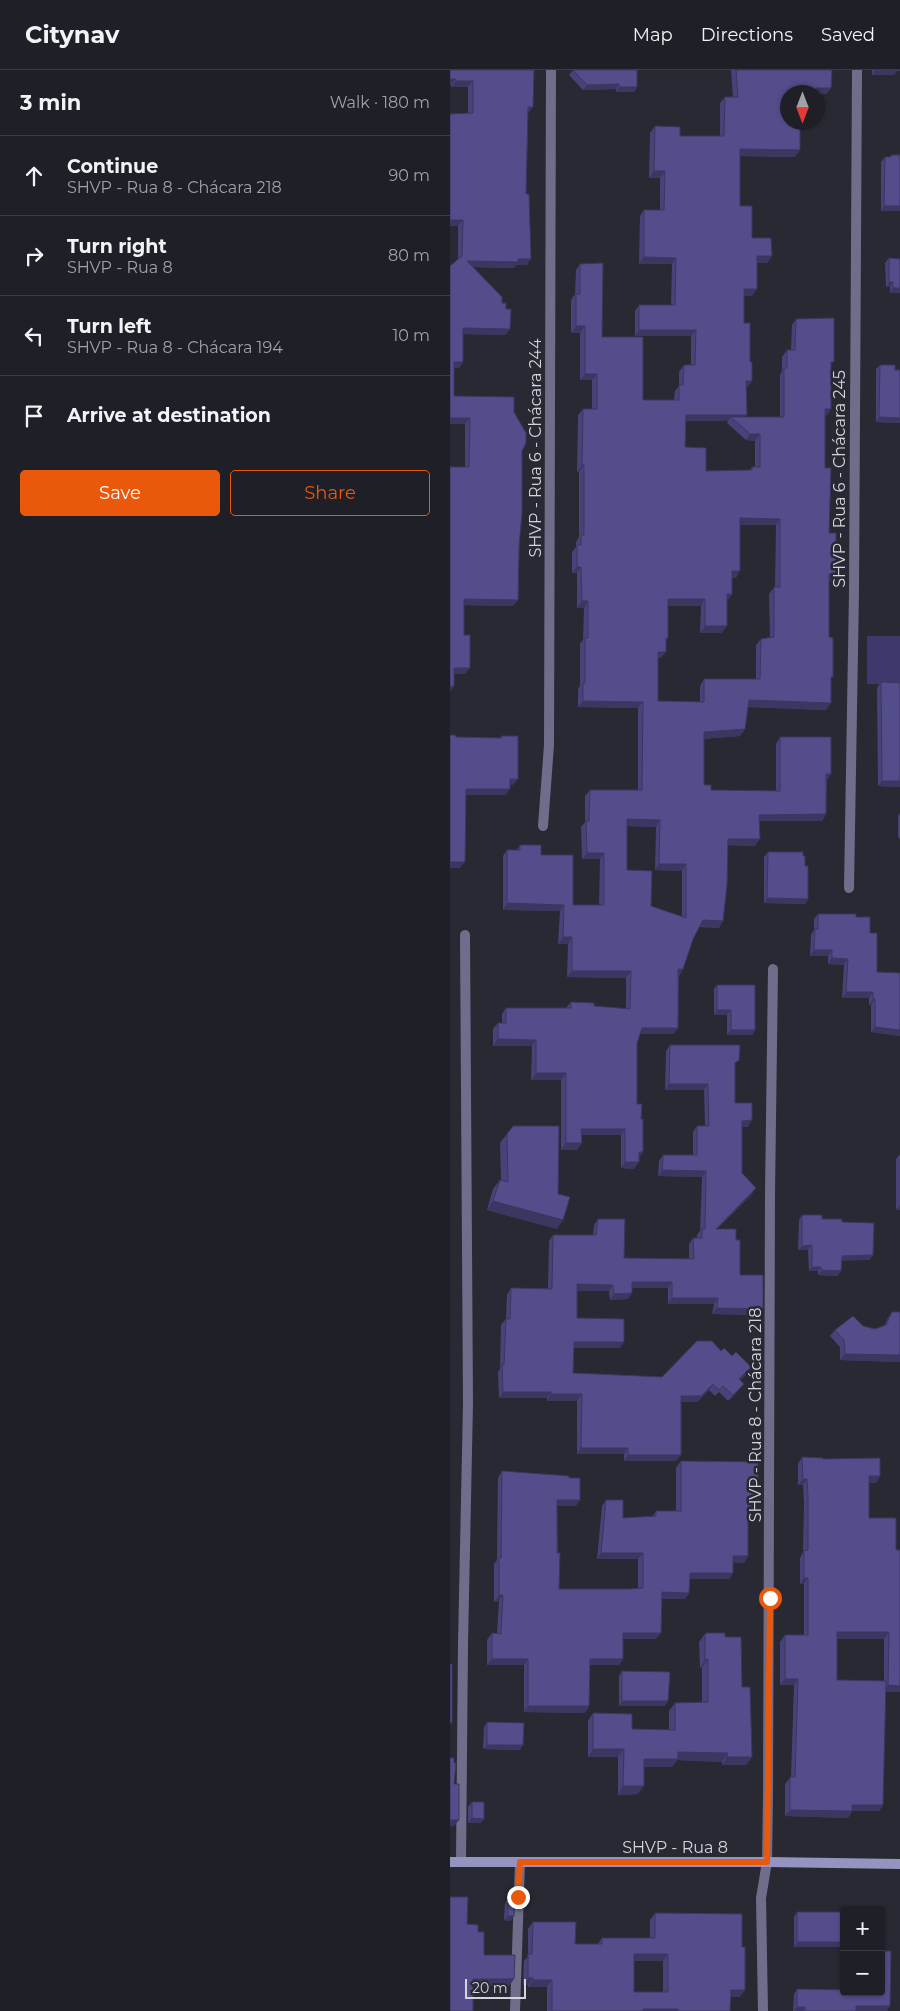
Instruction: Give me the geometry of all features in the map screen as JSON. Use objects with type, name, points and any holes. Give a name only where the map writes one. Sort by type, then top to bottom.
[{"type":"street","name":"SHVP - Rua 6 - Chácara 244","points":[[543,826],[549,745],[551,70]]},
{"type":"street","name":"SHVP - Rua 6 - Chácara 245","points":[[849,888],[854,591],[857,70]]},
{"type":"street","points":[[461,1862],[468,1403],[465,935]]},
{"type":"street","name":"SHVP - Rua 8 - Chácara 218","points":[[763,2011],[761,1898],[767,1862],[773,969]]},
{"type":"street","name":"SHVP - Rua 8","points":[[450,1862],[900,1864]]},
{"type":"street","points":[[515,2011],[520,1862]]},
{"type":"shaded area","points":[[867,636],[900,636],[900,684],[867,684]]},
{"type":"building","points":[[450,70],[534,70],[533,107],[528,107],[526,194],[529,194],[531,259],[518,259],[518,262],[467,261],[502,297],[502,303],[506,303],[506,309],[511,309],[510,329],[463,328],[463,362],[454,362],[454,396],[514,397],[514,412],[526,433],[526,443],[522,451],[522,514],[519,546],[518,600],[464,599],[464,635],[470,635],[470,668],[454,668],[454,686],[450,686],[450,467],[469,467],[470,418],[450,418],[450,266],[462,256],[463,220],[450,220],[450,114],[473,113],[473,81],[450,79]]},
{"type":"building","points":[[573,70],[637,70],[637,87],[619,87],[619,84],[587,85]]},
{"type":"building","points":[[736,70],[832,70],[831,88],[825,88],[825,85],[780,85],[780,130],[800,130],[800,150],[740,149],[740,206],[752,206],[752,238],[771,238],[772,256],[757,256],[757,289],[744,289],[744,323],[750,323],[750,362],[752,362],[752,381],[746,381],[747,415],[686,415],[685,447],[706,448],[706,471],[752,470],[752,467],[760,467],[760,434],[750,434],[731,417],[784,417],[784,368],[787,368],[787,350],[795,350],[796,319],[834,318],[834,362],[831,362],[831,409],[825,409],[825,468],[831,468],[829,533],[836,533],[836,574],[829,574],[829,637],[833,638],[833,677],[831,677],[831,703],[749,700],[745,729],[704,732],[704,785],[711,785],[711,790],[780,791],[780,737],[831,737],[831,774],[826,774],[826,814],[759,815],[760,839],[728,839],[727,885],[723,921],[703,920],[693,939],[683,969],[678,969],[678,1028],[642,1028],[637,1043],[637,1104],[642,1104],[643,1152],[639,1152],[639,1162],[625,1162],[625,1129],[581,1129],[582,1143],[566,1143],[566,1073],[536,1073],[536,1040],[498,1039],[498,1023],[506,1023],[506,1008],[571,1008],[571,1002],[594,1003],[594,1006],[630,1009],[631,971],[572,971],[572,937],[563,937],[564,905],[507,903],[507,850],[520,850],[520,845],[541,845],[541,855],[573,855],[573,905],[604,905],[604,853],[587,853],[586,821],[589,821],[590,790],[642,790],[643,702],[583,701],[585,638],[588,638],[588,601],[582,601],[581,567],[577,567],[577,545],[581,545],[581,535],[584,535],[583,409],[597,409],[597,374],[585,374],[585,326],[576,326],[576,294],[580,294],[580,264],[603,263],[602,337],[643,337],[643,400],[679,400],[679,385],[683,385],[684,365],[695,365],[696,330],[639,330],[639,305],[675,305],[676,258],[644,257],[644,210],[664,210],[665,171],[654,171],[655,126],[680,127],[680,136],[724,136],[725,97],[738,97]],"holes":[[[740,518],[780,519],[780,587],[774,587],[774,637],[761,639],[760,679],[704,679],[704,702],[658,701],[658,652],[666,652],[668,599],[705,599],[705,626],[727,626],[727,594],[732,594],[732,571],[740,571]],[[627,819],[660,820],[659,864],[686,864],[686,918],[651,906],[652,871],[627,870]]]},
{"type":"building","points":[[891,155],[900,155],[900,206],[884,206],[885,157],[891,157]]},
{"type":"building","points":[[889,258],[900,259],[900,288],[893,288],[893,282],[889,282]]},
{"type":"building","points":[[880,365],[895,365],[895,370],[900,370],[900,418],[879,417]]},
{"type":"building","points":[[881,682],[900,683],[900,781],[882,781]]},
{"type":"building","points":[[450,735],[455,735],[456,737],[501,738],[501,736],[518,736],[518,779],[510,779],[510,789],[466,789],[465,862],[450,862]]},
{"type":"building","points":[[768,852],[803,852],[805,866],[808,866],[808,899],[767,898]]},
{"type":"building","points":[[818,914],[856,914],[856,917],[870,917],[870,933],[877,933],[877,972],[900,973],[900,1030],[875,1027],[875,999],[873,999],[873,992],[846,992],[848,959],[832,958],[832,950],[814,950],[815,929],[818,929]]},
{"type":"building","points":[[717,985],[755,985],[755,1030],[731,1030],[731,1010],[717,1010]]},
{"type":"building","points":[[670,1045],[740,1045],[739,1060],[735,1063],[735,1103],[752,1103],[752,1120],[742,1121],[742,1173],[756,1188],[716,1229],[736,1229],[736,1240],[740,1240],[740,1275],[763,1275],[763,1309],[717,1308],[718,1298],[672,1298],[672,1282],[632,1282],[632,1293],[614,1294],[613,1285],[577,1284],[577,1318],[624,1319],[624,1342],[574,1342],[573,1373],[662,1377],[697,1341],[712,1341],[721,1351],[724,1348],[732,1356],[736,1352],[751,1367],[739,1379],[744,1384],[733,1395],[723,1386],[719,1390],[713,1384],[701,1396],[681,1396],[681,1455],[628,1455],[628,1448],[581,1448],[582,1394],[503,1392],[502,1365],[504,1365],[506,1319],[510,1319],[511,1288],[552,1289],[553,1235],[596,1235],[598,1219],[625,1219],[624,1258],[694,1259],[693,1238],[702,1238],[702,1229],[705,1229],[706,1171],[662,1170],[663,1155],[697,1155],[697,1126],[709,1126],[708,1084],[669,1084]]},
{"type":"building","points":[[513,1126],[559,1126],[558,1194],[570,1197],[563,1220],[493,1201],[500,1180],[508,1182],[507,1134]]},
{"type":"building","points":[[802,1215],[822,1215],[822,1219],[842,1219],[842,1222],[874,1223],[873,1255],[842,1256],[841,1271],[822,1270],[821,1267],[812,1267],[812,1245],[802,1246]]},
{"type":"building","points":[[892,1312],[900,1312],[900,1355],[845,1354],[844,1340],[835,1330],[853,1316],[863,1326],[875,1329],[886,1325]]},
{"type":"building","points":[[802,1457],[823,1459],[880,1458],[880,1476],[869,1476],[869,1518],[896,1518],[896,1550],[900,1550],[900,1686],[888,1685],[889,1632],[837,1632],[837,1680],[886,1681],[883,1805],[852,1805],[852,1811],[790,1810],[790,1777],[795,1777],[798,1679],[785,1679],[785,1635],[808,1635],[808,1578],[804,1578],[804,1551],[808,1550],[808,1496],[807,1479],[803,1479]]},
{"type":"building","points":[[681,1461],[758,1462],[758,1505],[748,1505],[748,1556],[733,1556],[733,1573],[690,1573],[689,1593],[662,1592],[661,1633],[623,1633],[623,1659],[590,1659],[589,1706],[528,1706],[528,1659],[492,1659],[492,1633],[501,1634],[503,1595],[499,1595],[499,1558],[501,1558],[502,1471],[580,1478],[580,1500],[557,1500],[557,1553],[560,1553],[559,1589],[629,1589],[643,1588],[643,1553],[601,1553],[606,1500],[623,1500],[623,1518],[656,1516],[656,1511],[681,1511]]},
{"type":"building","points":[[725,1633],[725,1637],[741,1637],[742,1687],[750,1687],[752,1757],[727,1757],[728,1753],[678,1752],[678,1759],[644,1759],[644,1786],[623,1786],[624,1749],[593,1749],[593,1713],[632,1714],[632,1729],[675,1730],[675,1703],[708,1702],[708,1659],[705,1660],[705,1634]]},
{"type":"building","points":[[450,1664],[452,1664],[452,1723],[450,1723]]},
{"type":"building","points":[[622,1671],[670,1672],[668,1701],[622,1701]]},
{"type":"building","points":[[487,1722],[524,1723],[523,1745],[487,1745]]},
{"type":"building","points":[[450,1758],[454,1758],[454,1763],[456,1763],[454,1784],[459,1784],[459,1820],[450,1820]]},
{"type":"building","points":[[472,1802],[484,1802],[484,1819],[472,1818]]},
{"type":"building","points":[[450,1897],[468,1897],[467,1924],[478,1925],[478,1932],[484,1932],[484,1955],[515,1955],[514,1979],[473,1979],[473,2011],[450,2011]]},
{"type":"building","points":[[508,1898],[515,1898],[514,1916],[508,1916]]},
{"type":"building","points":[[797,1912],[840,1912],[840,1942],[797,1942]]},
{"type":"building","points":[[655,1913],[742,1914],[742,1947],[745,1947],[745,1990],[731,1990],[730,2011],[643,2009],[643,2011],[552,2011],[552,1980],[533,1980],[533,1978],[528,1978],[528,1954],[532,1954],[533,1922],[576,1922],[575,1944],[602,1944],[602,1938],[655,1938]],"holes":[[[634,1954],[668,1954],[668,1992],[634,1992]]]},
{"type":"building","points":[[885,1951],[891,1951],[890,2006],[856,2006],[856,2011],[805,2011],[805,2007],[797,2007],[797,1989],[840,1990],[840,1996],[885,1996]]},
{"type":"route","points":[[518,1897],[520,1862],[767,1862],[770,1598]]}]
